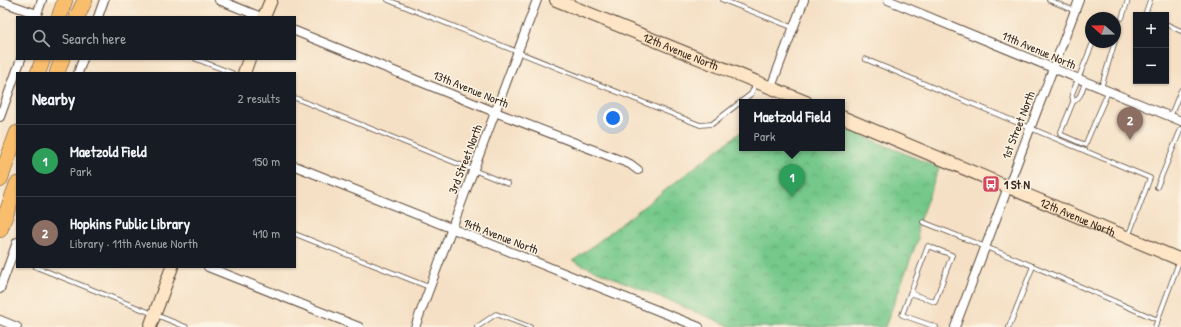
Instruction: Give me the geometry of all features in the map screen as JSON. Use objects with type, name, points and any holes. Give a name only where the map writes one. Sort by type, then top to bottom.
[{"type":"highway","points":[[58,16],[65,0]]},
{"type":"highway","points":[[77,16],[84,0]]},
{"type":"highway","points":[[38,72],[44,60]]},
{"type":"highway","points":[[57,72],[62,60]]},
{"type":"highway","points":[[0,180],[16,136]]},
{"type":"highway","points":[[0,230],[16,187]]},
{"type":"street","points":[[0,0],[37,15],[42,0]]},
{"type":"street","points":[[98,16],[104,0]]},
{"type":"street","points":[[219,0],[259,16]]},
{"type":"street","points":[[264,16],[271,0]]},
{"type":"street","name":"3rd Street North","points":[[414,327],[537,0]]},
{"type":"street","name":"12th Avenue North","points":[[556,0],[799,99]]},
{"type":"street","points":[[771,87],[804,0]]},
{"type":"street","name":"11th Avenue North","points":[[888,0],[1181,121]]},
{"type":"street","name":"1st Street North","points":[[955,327],[1079,0]]},
{"type":"street","name":"13th Avenue North","points":[[296,31],[495,112],[630,164],[638,170]]},
{"type":"street","points":[[16,72],[21,60]]},
{"type":"street","points":[[78,72],[83,60]]},
{"type":"street","points":[[244,72],[249,60]]},
{"type":"street","points":[[0,117],[16,73]]},
{"type":"street","name":"12th Avenue North","points":[[845,118],[1181,259]]},
{"type":"street","name":"14th Avenue North","points":[[296,166],[681,323],[699,327]]},
{"type":"street","points":[[0,289],[14,258],[16,247]]},
{"type":"street","points":[[150,327],[172,268]]},
{"type":"street","points":[[211,268],[359,327]]},
{"type":"street","points":[[0,320],[17,327]]},
{"type":"lane","points":[[388,0],[700,125],[712,124],[739,103]]},
{"type":"lane","points":[[723,0],[794,28]]},
{"type":"lane","points":[[1049,0],[1075,11]]},
{"type":"lane","points":[[1122,18],[1128,0]]},
{"type":"lane","points":[[1146,12],[1150,0]]},
{"type":"lane","points":[[1169,25],[1181,31]]},
{"type":"lane","points":[[1073,102],[1080,97],[1082,81],[1091,48]]},
{"type":"lane","points":[[1082,81],[1072,94],[1073,102],[1060,134],[1085,145],[1104,90],[1113,48]]},
{"type":"lane","points":[[865,59],[1150,178],[1128,237]]},
{"type":"lane","points":[[199,60],[229,72]]},
{"type":"lane","points":[[744,99],[751,94],[757,81]]},
{"type":"lane","points":[[1170,117],[1181,90]]},
{"type":"lane","points":[[296,98],[508,184]]},
{"type":"lane","points":[[1157,187],[1181,129]]},
{"type":"lane","points":[[923,222],[1033,266],[1158,320]]},
{"type":"lane","points":[[296,234],[429,287]]},
{"type":"lane","points":[[910,293],[935,302],[952,255],[928,246],[910,293],[902,315],[936,327]]},
{"type":"lane","points":[[1155,327],[1181,259]]},
{"type":"lane","points":[[1009,327],[1033,266]]},
{"type":"lane","points":[[39,268],[186,327]]},
{"type":"lane","points":[[477,327],[496,314],[530,327]]},
{"type":"green space","points":[[845,128],[939,168],[917,227],[918,239],[885,327],[732,327],[573,261],[739,133],[739,151],[845,151]]},
{"type":"place","name":"Hopkins Public Library","points":[[1130,140]]},
{"type":"place","name":"1 St N","points":[[991,184]]},
{"type":"place","name":"Maetzold Field","points":[[792,197]]}]
